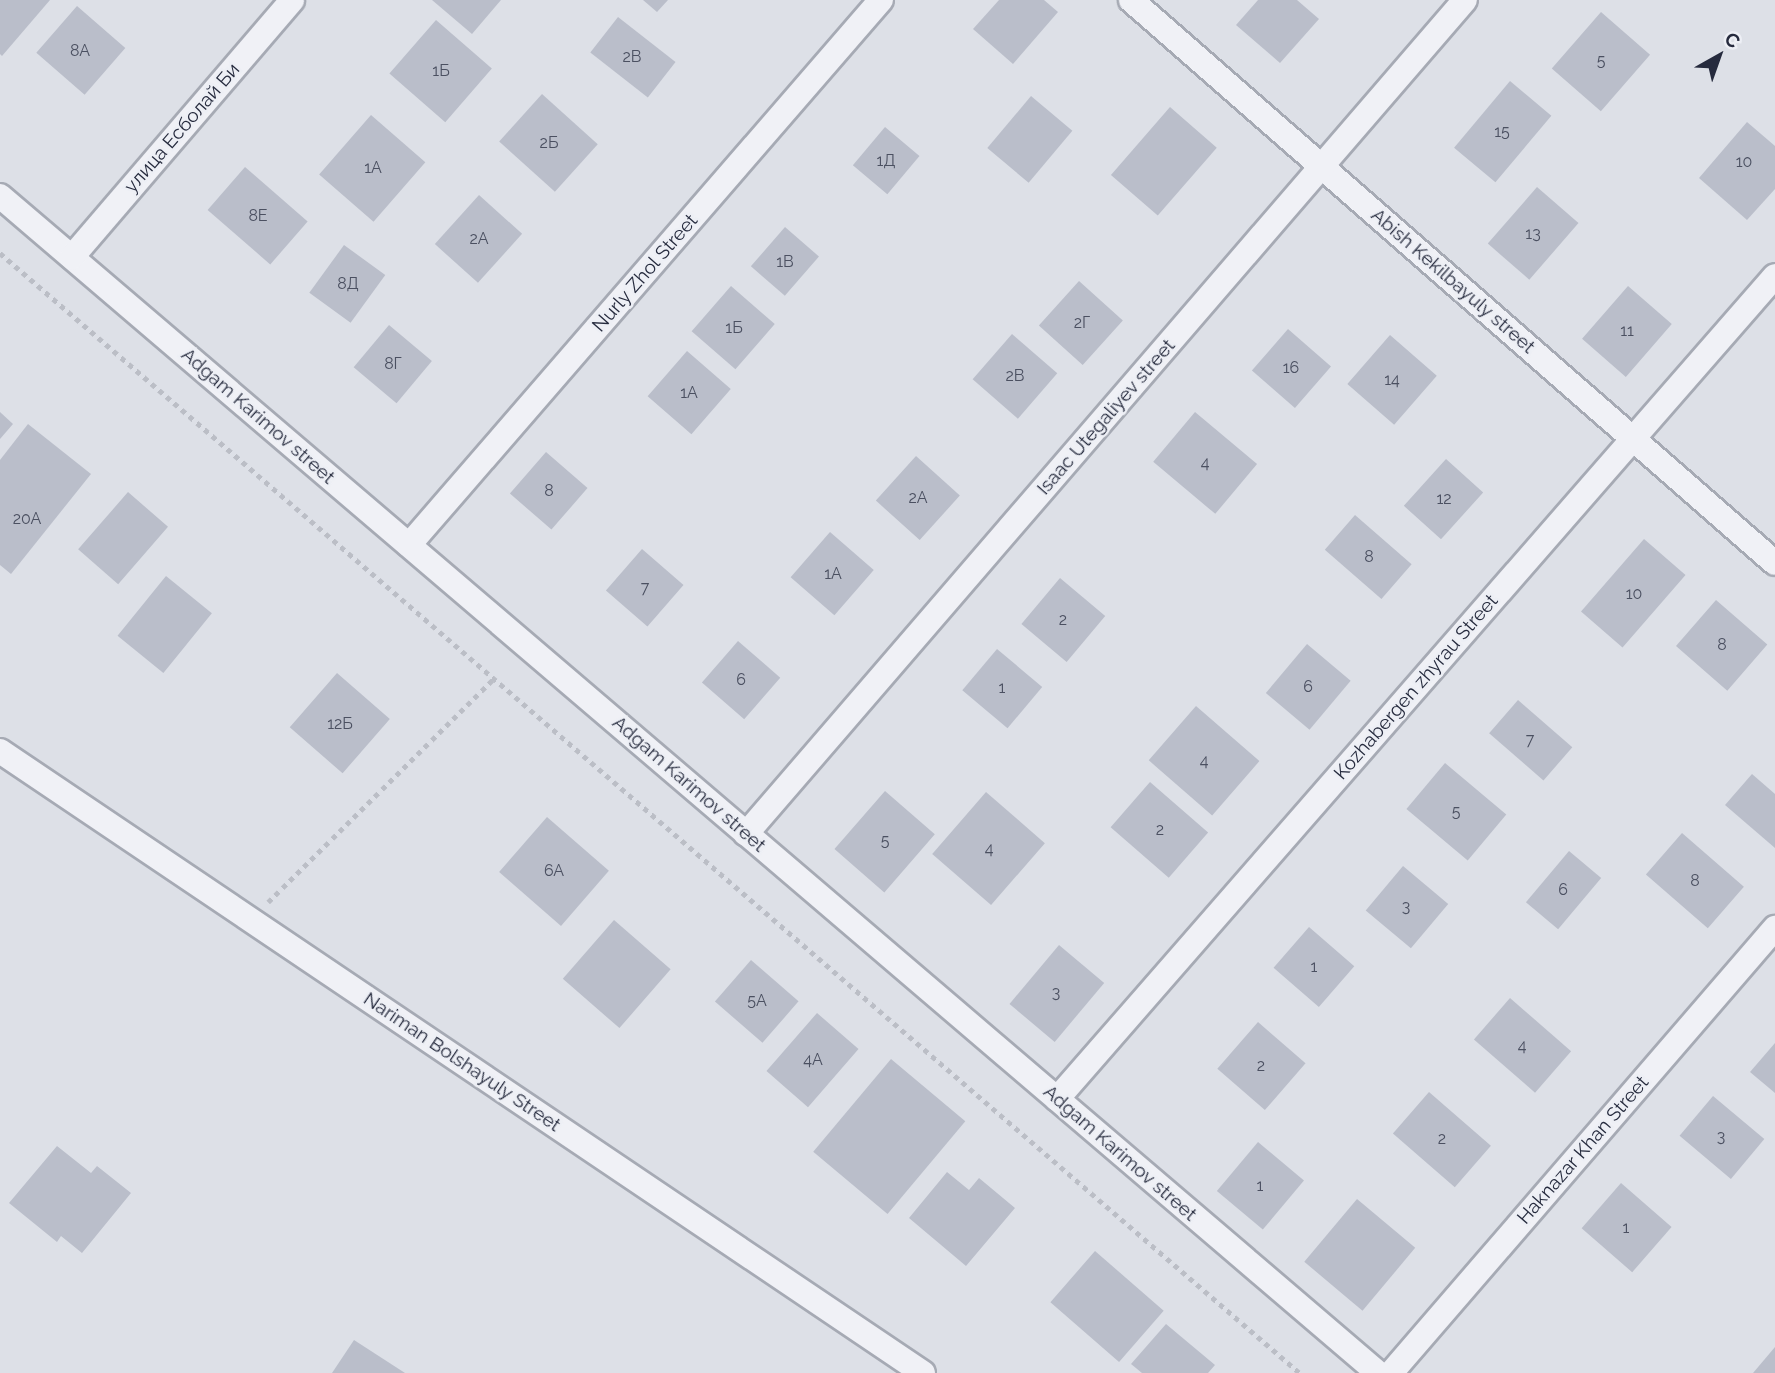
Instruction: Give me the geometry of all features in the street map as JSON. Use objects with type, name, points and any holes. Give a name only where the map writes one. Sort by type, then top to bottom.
[{"type":"street","name":"улица Есболай Би","points":[[72,257],[292,0]]},
{"type":"street","name":"Nurly Zhol Street","points":[[409,545],[881,0]]},
{"type":"street","name":"Abish Kekilbayuly street","points":[[1131,0],[1775,563]]},
{"type":"street","name":"Isaac Utegaliyev street","points":[[746,834],[1465,0]]},
{"type":"street","name":"Adgam Karimov street","points":[[0,196],[1377,1373]]},
{"type":"street","name":"Kozhabergen zhyrau Street","points":[[1057,1099],[1775,276]]},
{"type":"street","name":"Nariman Bolshayuly Street","points":[[0,751],[923,1373]]},
{"type":"street","name":"Haknazar Khan Street","points":[[1391,1373],[1775,928]]},
{"type":"path","points":[[0,253],[1300,1373]]},
{"type":"path","points":[[250,920],[494,678]]},
{"type":"building","points":[[0,0],[50,0],[2,56],[0,54]]},
{"type":"building","points":[[432,0],[501,0],[472,34]]},
{"type":"building","points":[[643,0],[668,0],[657,12]]},
{"type":"building","points":[[999,0],[1044,0],[1058,12],[1013,64],[973,29]]},
{"type":"building","points":[[1258,0],[1297,0],[1319,19],[1280,63],[1236,25]]},
{"type":"building","points":[[77,6],[125,48],[85,95],[36,53]]},
{"type":"building","points":[[1601,12],[1650,55],[1601,111],[1552,69]]},
{"type":"building","points":[[618,17],[676,62],[648,97],[590,52]]},
{"type":"building","points":[[436,20],[492,69],[445,122],[389,74]]},
{"type":"building","points":[[1510,81],[1551,116],[1495,182],[1454,148]]},
{"type":"building","points":[[542,94],[598,144],[555,192],[499,142]]},
{"type":"building","points":[[1031,96],[1072,131],[1029,183],[987,148]]},
{"type":"building","points":[[1170,107],[1217,148],[1158,216],[1111,175]]},
{"type":"building","points":[[371,115],[425,162],[374,222],[319,175]]},
{"type":"building","points":[[1747,122],[1775,146],[1775,189],[1747,220],[1699,178]]},
{"type":"building","points":[[885,127],[919,156],[887,194],[853,165]]},
{"type":"building","points":[[245,167],[308,221],[270,264],[208,210]]},
{"type":"building","points":[[1537,187],[1579,223],[1529,280],[1488,244]]},
{"type":"building","points":[[479,195],[522,234],[478,283],[435,244]]},
{"type":"building","points":[[785,227],[819,257],[785,296],[751,266]]},
{"type":"building","points":[[344,245],[385,275],[351,323],[309,293]]},
{"type":"building","points":[[1079,281],[1123,320],[1083,365],[1039,326]]},
{"type":"building","points":[[731,286],[775,324],[735,369],[692,331]]},
{"type":"building","points":[[1628,286],[1672,324],[1626,377],[1582,339]]},
{"type":"building","points":[[389,325],[432,361],[397,403],[354,367]]},
{"type":"building","points":[[1288,329],[1331,366],[1295,408],[1252,371]]},
{"type":"building","points":[[1012,334],[1057,373],[1018,419],[973,379]]},
{"type":"building","points":[[1390,335],[1437,376],[1394,425],[1347,384]]},
{"type":"building","points":[[687,351],[731,389],[691,434],[648,396]]},
{"type":"building","points":[[0,412],[13,424],[0,439]]},
{"type":"building","points":[[1195,412],[1257,464],[1215,514],[1153,462]]},
{"type":"building","points":[[28,424],[91,474],[11,574],[0,565],[0,460]]},
{"type":"building","points":[[546,452],[588,488],[551,530],[510,494]]},
{"type":"building","points":[[916,456],[960,495],[920,540],[876,501]]},
{"type":"building","points":[[1446,459],[1483,492],[1441,539],[1404,506]]},
{"type":"building","points":[[128,492],[168,527],[118,584],[78,549]]},
{"type":"building","points":[[1355,515],[1412,564],[1381,599],[1325,550]]},
{"type":"building","points":[[830,532],[874,570],[834,615],[791,577]]},
{"type":"building","points":[[1644,539],[1686,575],[1623,648],[1581,611]]},
{"type":"building","points":[[642,549],[684,585],[647,627],[606,591]]},
{"type":"building","points":[[166,576],[212,613],[163,673],[118,636]]},
{"type":"building","points":[[1060,578],[1105,616],[1067,662],[1021,624]]},
{"type":"building","points":[[1716,600],[1767,645],[1727,691],[1676,646]]},
{"type":"building","points":[[738,641],[780,678],[744,719],[702,683]]},
{"type":"building","points":[[1307,644],[1351,681],[1310,730],[1266,693]]},
{"type":"building","points":[[997,649],[1042,687],[1007,728],[962,690]]},
{"type":"building","points":[[337,673],[390,719],[343,773],[290,727]]},
{"type":"building","points":[[1518,700],[1572,747],[1543,780],[1489,733]]},
{"type":"building","points":[[1196,706],[1259,761],[1212,815],[1149,760]]},
{"type":"building","points":[[1445,763],[1506,814],[1468,860],[1406,809]]},
{"type":"building","points":[[1752,774],[1775,794],[1775,848],[1725,805]]},
{"type":"building","points":[[1150,782],[1208,833],[1169,878],[1111,827]]},
{"type":"building","points":[[885,791],[935,834],[884,892],[834,849]]},
{"type":"building","points":[[986,792],[1045,843],[991,905],[932,854]]},
{"type":"building","points":[[547,817],[609,871],[561,926],[499,872]]},
{"type":"building","points":[[1682,833],[1744,887],[1708,928],[1646,875]]},
{"type":"building","points":[[1569,851],[1601,878],[1558,929],[1526,902]]},
{"type":"building","points":[[1403,866],[1448,904],[1411,948],[1366,910]]},
{"type":"building","points":[[614,920],[671,969],[619,1028],[563,979]]},
{"type":"building","points":[[1309,927],[1354,966],[1319,1007],[1274,968]]},
{"type":"building","points":[[1059,945],[1104,983],[1055,1042],[1010,1004]]},
{"type":"building","points":[[751,960],[799,1001],[762,1043],[715,1002]]},
{"type":"building","points":[[1510,998],[1571,1051],[1535,1093],[1474,1040]]},
{"type":"building","points":[[817,1013],[859,1049],[808,1107],[766,1071]]},
{"type":"building","points":[[1258,1022],[1306,1063],[1265,1110],[1217,1069]]},
{"type":"building","points":[[1775,1043],[1775,1093],[1750,1072]]},
{"type":"building","points":[[891,1059],[965,1121],[888,1214],[813,1152]]},
{"type":"building","points":[[1429,1092],[1491,1146],[1455,1187],[1393,1134]]},
{"type":"building","points":[[1713,1096],[1764,1139],[1731,1179],[1680,1136]]},
{"type":"building","points":[[1258,1142],[1304,1181],[1263,1230],[1217,1191]]},
{"type":"building","points":[[57,1146],[91,1173],[97,1166],[131,1193],[82,1253],[61,1236],[57,1242],[9,1203]]},
{"type":"building","points":[[947,1172],[969,1190],[979,1178],[1015,1208],[966,1266],[909,1218]]},
{"type":"building","points":[[1621,1183],[1672,1227],[1632,1272],[1582,1228]]},
{"type":"building","points":[[1357,1199],[1415,1248],[1363,1311],[1304,1262]]},
{"type":"building","points":[[1095,1251],[1164,1311],[1119,1362],[1050,1302]]},
{"type":"building","points":[[1166,1324],[1215,1365],[1208,1373],[1142,1373],[1131,1364]]},
{"type":"building","points":[[354,1340],[405,1373],[332,1373]]},
{"type":"building","points":[[1775,1347],[1775,1373],[1753,1373]]}]
